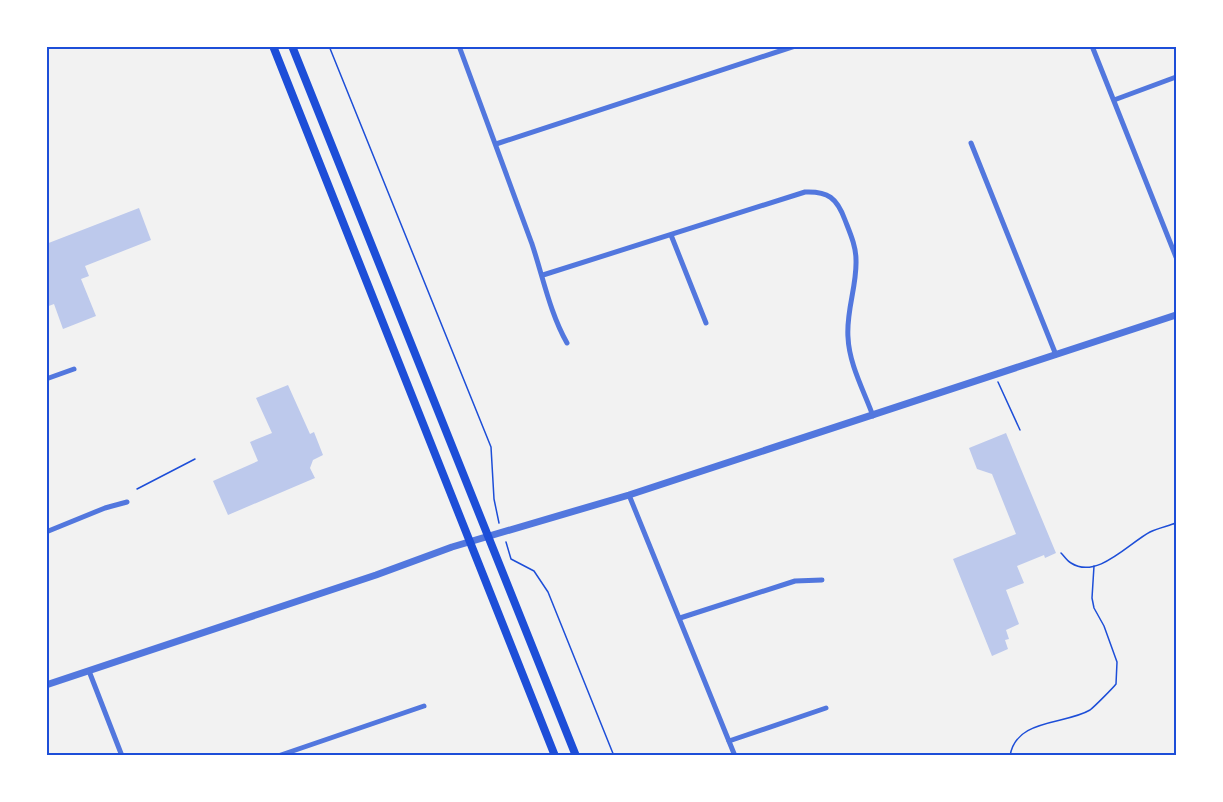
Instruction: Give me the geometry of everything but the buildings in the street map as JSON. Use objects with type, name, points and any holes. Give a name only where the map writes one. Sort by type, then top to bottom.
[{"type":"main road","points":[[273,46],[555,756]]},
{"type":"main road","points":[[292,46],[576,756]]},
{"type":"street","points":[[459,46],[543,275],[557,326],[567,344]]},
{"type":"street","points":[[496,144],[795,46]]},
{"type":"street","points":[[1092,46],[1176,257]]},
{"type":"street","points":[[1114,100],[1176,77]]},
{"type":"street","points":[[971,143],[1056,355]]},
{"type":"street","points":[[543,275],[805,192],[826,194],[835,200],[843,214],[855,245],[855,275],[848,320],[848,339],[873,416]]},
{"type":"street","points":[[671,235],[706,323]]},
{"type":"street","points":[[46,685],[376,576],[488,535],[629,495],[1176,315]]},
{"type":"street","points":[[46,379],[74,369]]},
{"type":"street","points":[[629,495],[735,756]]},
{"type":"street","points":[[46,532],[105,508],[127,502]]},
{"type":"street","points":[[680,618],[795,581],[822,580]]},
{"type":"street","points":[[89,671],[122,756]]},
{"type":"street","points":[[278,756],[424,706]]},
{"type":"street","points":[[729,741],[826,708]]},
{"type":"path","points":[[329,46],[491,447],[494,499],[498,520]]},
{"type":"path","points":[[996,375],[1020,430]]},
{"type":"path","points":[[137,489],[195,459]]},
{"type":"path","points":[[1061,553],[1070,563],[1079,566],[1094,566],[1114,558],[1150,532],[1176,523]]},
{"type":"path","points":[[508,546],[511,559],[534,571],[548,592],[614,756]]},
{"type":"path","points":[[1010,756],[1011,747],[1018,737],[1042,725],[1089,710],[1116,684],[1117,662],[1092,598],[1094,566]]}]
